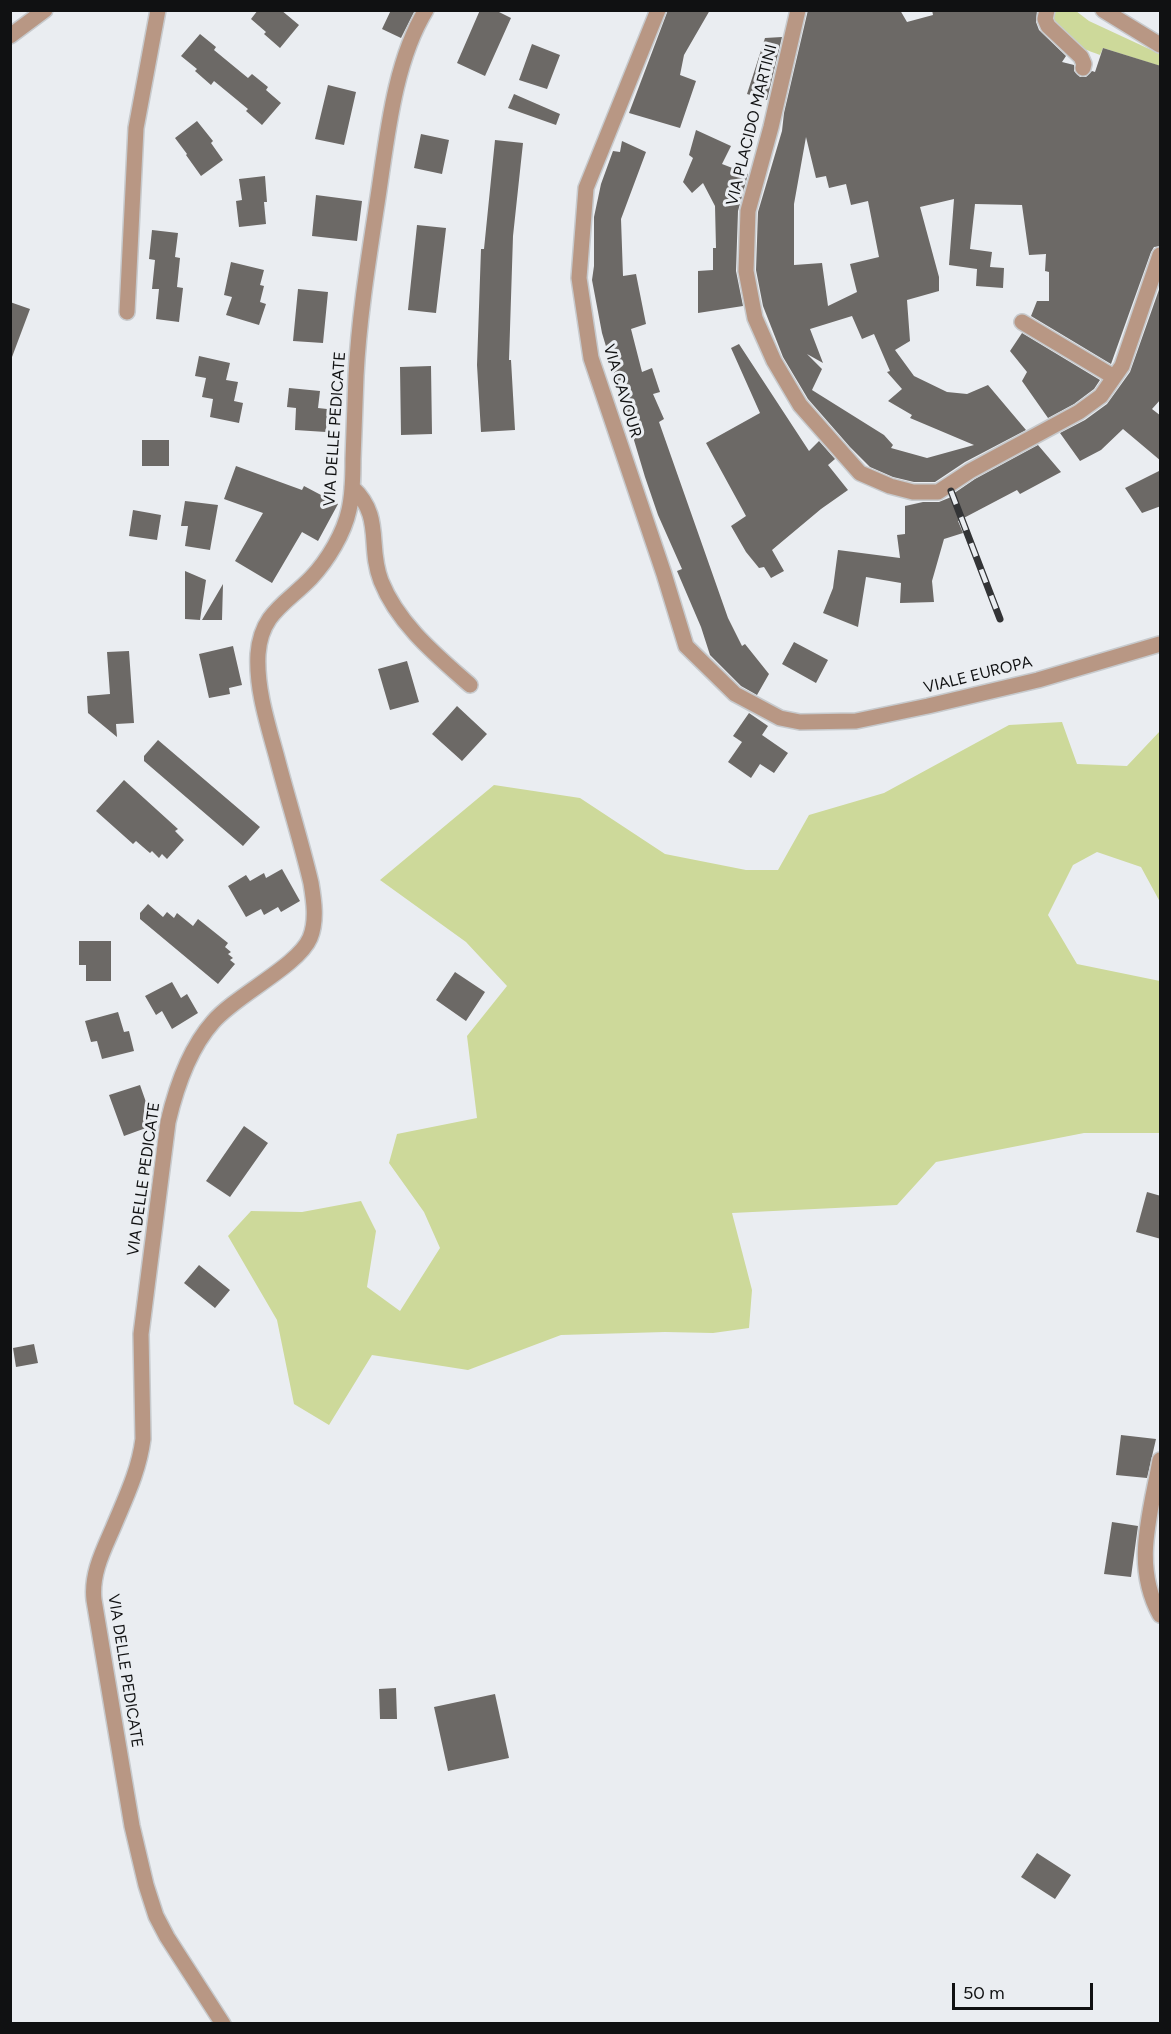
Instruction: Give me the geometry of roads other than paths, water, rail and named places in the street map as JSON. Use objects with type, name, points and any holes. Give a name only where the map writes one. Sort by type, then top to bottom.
[{"type":"street","points":[[10,36],[45,10]]},
{"type":"street","points":[[127,312],[136,128],[158,10]]},
{"type":"street","name":"VIA DELLE PEDICATE","points":[[223,2024],[167,1937],[156,1916],[146,1885],[132,1826],[93,1588],[100,1557],[130,1489],[141,1456],[143,1439],[141,1334],[168,1122],[176,1094],[197,1046],[214,1020],[234,1001],[296,957],[308,943],[311,935],[314,907],[311,883],[265,714],[258,656],[261,633],[270,617],[314,574],[330,552],[348,516],[352,487],[356,373],[364,285],[389,126],[407,52],[426,10]]},
{"type":"street","name":"VIA CAVOUR","points":[[658,10],[586,188],[579,278],[591,358],[686,646],[735,694],[771,714],[800,722]]},
{"type":"street","name":"VIA PLACIDO MARTINI","points":[[798,10],[771,128],[748,211],[746,271],[755,318],[774,361],[800,405],[860,473],[890,486],[913,492],[938,492],[970,471],[1071,418],[1101,396],[1122,366],[1161,255]]},
{"type":"street","points":[[1047,10],[1045,19],[1048,26],[1082,57],[1083,68]]},
{"type":"street","points":[[1103,10],[1161,45]]},
{"type":"street","points":[[1022,322],[1114,378]]},
{"type":"street","points":[[352,487],[364,499],[370,512],[377,569],[393,605],[425,645],[470,685]]},
{"type":"street","name":"VIALE EUROPA","points":[[800,722],[856,721],[928,706],[1038,680],[1161,644]]},
{"type":"street","points":[[1161,1460],[1144,1561],[1151,1595],[1161,1615]]},
{"type":"railway","points":[[951,491],[1000,619]]}]
